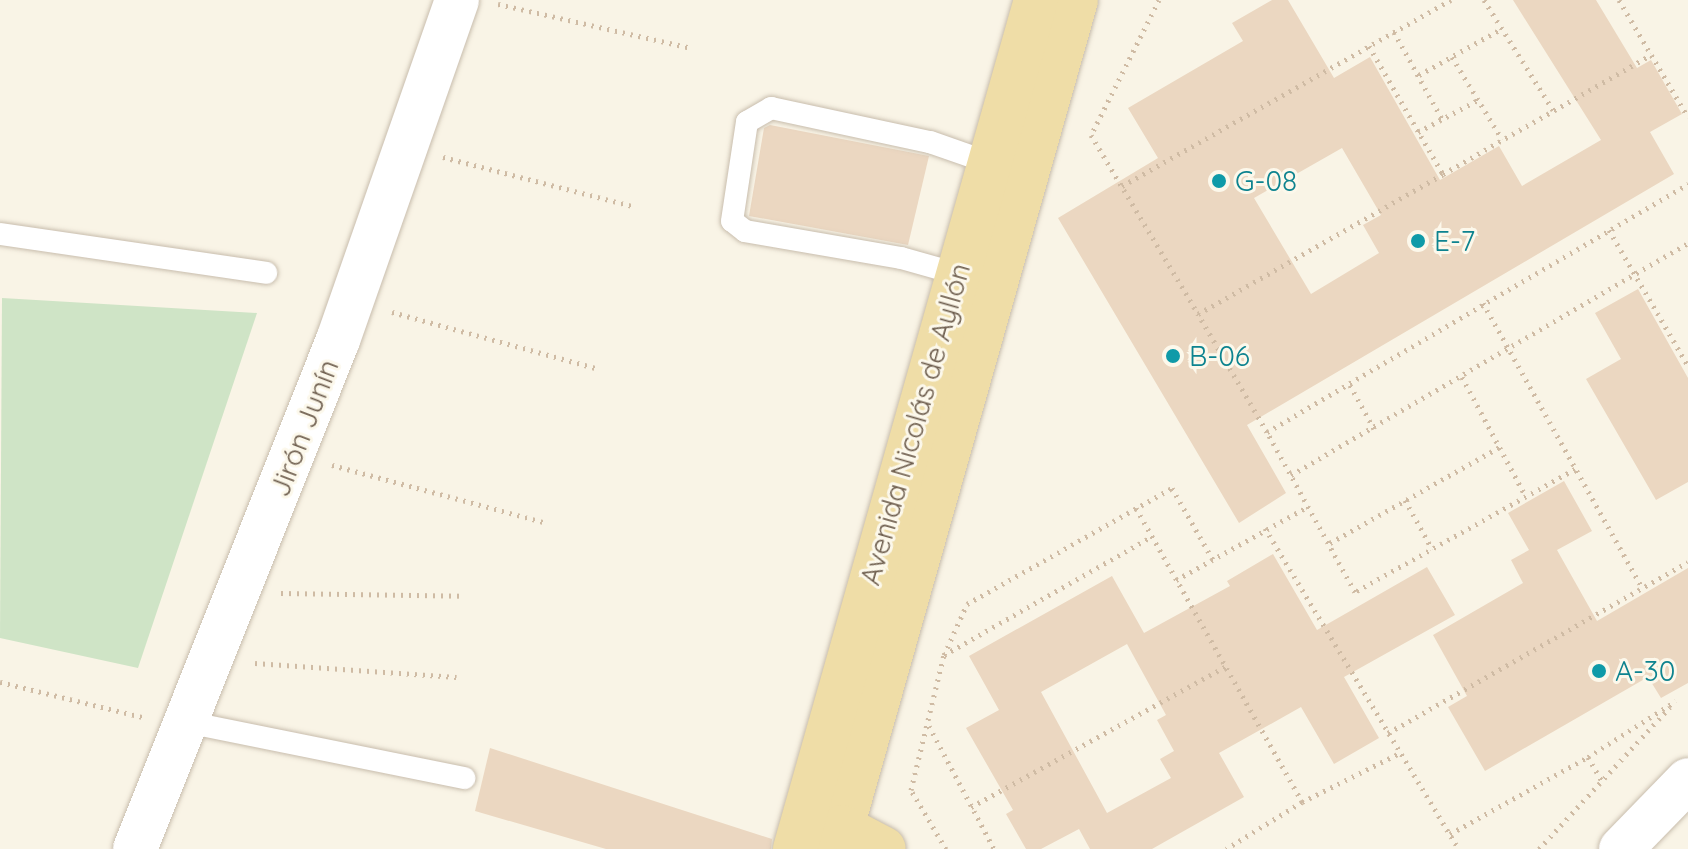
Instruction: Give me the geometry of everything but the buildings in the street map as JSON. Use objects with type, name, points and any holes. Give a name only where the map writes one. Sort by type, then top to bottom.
[{"type":"main road","name":"Avenida Nicolás de Ayllón","points":[[795,849],[1036,0]]},
{"type":"main road","name":"Avenida Nicolás de Ayllón","points":[[826,838],[1076,0]]},
{"type":"main road","points":[[826,838],[884,849]]},
{"type":"street","name":"Jirón Junín","points":[[135,849],[293,455],[405,147],[475,2]]},
{"type":"street","points":[[1621,849],[1688,780]]},
{"type":"lane","points":[[958,274],[901,258],[745,231],[732,221],[747,122],[771,108],[930,142],[990,163]]},
{"type":"lane","points":[[0,234],[266,273]]},
{"type":"lane","points":[[186,722],[464,778]]},
{"type":"path","points":[[1159,0],[1091,135],[1267,432],[1355,592],[1575,469]]},
{"type":"path","points":[[1122,186],[1451,0]]},
{"type":"path","points":[[1484,0],[1553,110]]},
{"type":"path","points":[[1619,0],[1688,117]]},
{"type":"path","points":[[475,2],[688,47]]},
{"type":"path","points":[[1419,75],[1501,29]]},
{"type":"path","points":[[1394,32],[1442,119]]},
{"type":"path","points":[[1369,46],[1443,174]]},
{"type":"path","points":[[1198,314],[1651,55]]},
{"type":"path","points":[[1452,57],[1502,139]]},
{"type":"path","points":[[1418,132],[1478,100]]},
{"type":"path","points":[[405,147],[632,206]]},
{"type":"path","points":[[1267,432],[1688,184]]},
{"type":"path","points":[[1609,230],[1688,366]]},
{"type":"path","points":[[1291,475],[1688,243]]},
{"type":"path","points":[[351,301],[595,368]]},
{"type":"path","points":[[1483,303],[1642,588]]},
{"type":"path","points":[[1462,377],[1525,495]]},
{"type":"path","points":[[1350,385],[1374,429]]},
{"type":"path","points":[[1330,543],[1500,447]]},
{"type":"path","points":[[293,455],[547,523]]},
{"type":"path","points":[[946,849],[911,790],[944,655],[967,604],[1172,488],[1213,560]]},
{"type":"path","points":[[1405,500],[1432,549]]},
{"type":"path","points":[[1176,580],[1309,506]]},
{"type":"path","points":[[1136,508],[1302,802]]},
{"type":"path","points":[[1265,528],[1459,849]]},
{"type":"path","points":[[944,655],[1151,537]]},
{"type":"path","points":[[1388,733],[1688,562]]},
{"type":"path","points":[[239,592],[463,596]]},
{"type":"path","points":[[211,660],[457,677]]},
{"type":"path","points":[[971,807],[1226,666]]},
{"type":"path","points":[[0,682],[144,717]]},
{"type":"path","points":[[1450,834],[1588,757],[1676,701],[1539,849]]},
{"type":"path","points":[[929,725],[994,849]]},
{"type":"path","points":[[1226,849],[1302,802],[1400,753]]},
{"type":"path","points":[[1588,757],[1603,783]]},
{"type":"green space","points":[[2,298],[257,313],[138,668],[0,638]]},
{"type":"place","name":"G-08","points":[[1219,181]]},
{"type":"place","name":"E-7","points":[[1418,241]]},
{"type":"place","name":"B-06","points":[[1173,356]]},
{"type":"place","name":"A-30","points":[[1599,671]]}]
